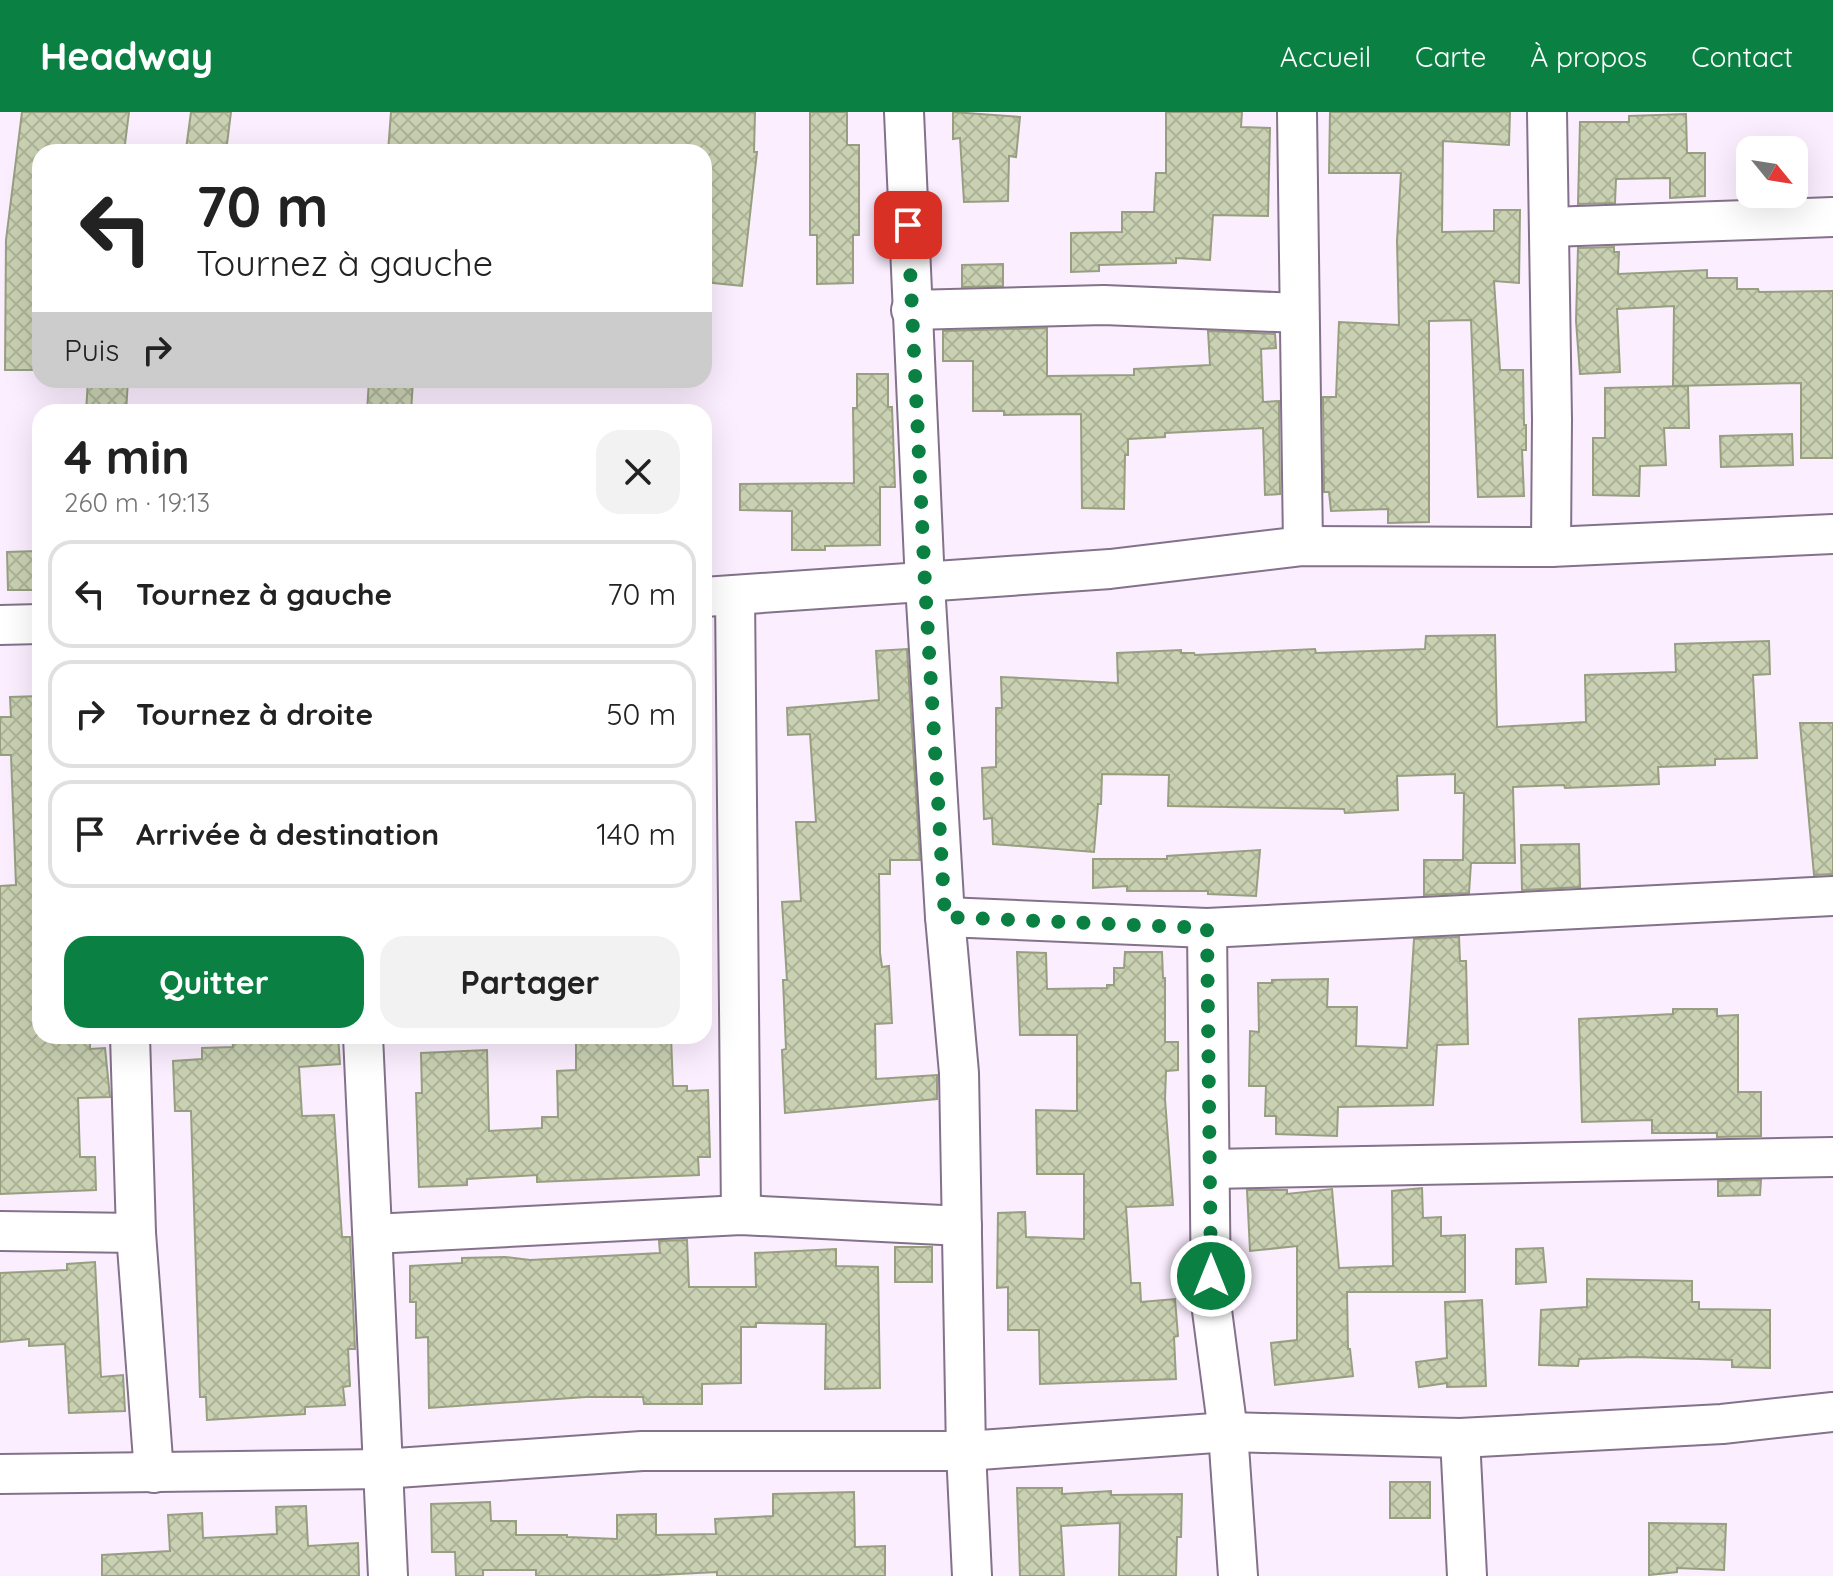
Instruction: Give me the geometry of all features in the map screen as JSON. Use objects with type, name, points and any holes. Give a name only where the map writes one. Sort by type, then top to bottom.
[{"type":"street","points":[[904,112],[925,584],[945,917],[959,1073],[966,1451],[972,1576]]},
{"type":"street","points":[[1297,112],[1303,546]]},
{"type":"street","points":[[1547,112],[1551,547]]},
{"type":"street","points":[[1550,227],[1833,217]]},
{"type":"street","points":[[911,310],[1104,305],[1299,313]]},
{"type":"street","points":[[741,1215],[720,855],[719,596],[1110,569],[1303,546],[1551,547],[1833,534]]},
{"type":"street","points":[[0,625],[32,624]]},
{"type":"street","points":[[945,917],[1207,928],[1832,903]]},
{"type":"street","points":[[1207,928],[1211,1303],[1228,1432],[1238,1576]]},
{"type":"street","points":[[130,1044],[136,1233],[154,1473]]},
{"type":"street","points":[[363,1044],[388,1576]]},
{"type":"street","points":[[1211,1169],[1833,1157]]},
{"type":"street","points":[[373,1234],[741,1215],[962,1226]]},
{"type":"street","points":[[0,1231],[136,1233]]},
{"type":"street","points":[[0,1474],[382,1469],[642,1451],[966,1451],[1228,1432],[1460,1438],[1722,1424],[1833,1412]]},
{"type":"street","points":[[1460,1438],[1467,1576]]},
{"type":"building","points":[[22,112],[129,112],[125,144],[32,144],[32,370],[5,370],[6,240]]},
{"type":"building","points":[[191,112],[231,112],[227,144],[187,144]]},
{"type":"building","points":[[391,112],[755,112],[754,152],[757,152],[742,286],[712,283],[712,144],[389,144]]},
{"type":"building","points":[[810,112],[847,112],[847,145],[859,145],[859,235],[853,235],[853,283],[817,284],[817,235],[810,235]]},
{"type":"building","points":[[953,112],[1020,117],[1016,157],[1009,156],[1008,201],[964,202],[960,138],[953,139]]},
{"type":"building","points":[[1166,112],[1242,112],[1241,127],[1270,128],[1268,216],[1213,215],[1210,260],[1176,258],[1176,263],[1099,265],[1099,271],[1071,272],[1071,233],[1122,232],[1122,212],[1154,212],[1156,173],[1166,173]]},
{"type":"building","points":[[1330,112],[1510,112],[1509,145],[1443,141],[1442,232],[1494,231],[1494,210],[1520,210],[1519,283],[1494,281],[1500,370],[1523,370],[1526,425],[1526,450],[1522,450],[1524,496],[1478,497],[1471,320],[1429,321],[1429,522],[1388,523],[1388,509],[1331,511],[1329,492],[1324,492],[1323,397],[1336,397],[1339,322],[1399,325],[1397,241],[1401,173],[1329,173]]},
{"type":"building","points":[[1686,114],[1687,153],[1705,153],[1705,196],[1670,198],[1670,178],[1616,179],[1615,203],[1578,204],[1580,122],[1629,122],[1629,116]]},
{"type":"building","points":[[1614,247],[1614,252],[1619,252],[1618,274],[1707,270],[1707,278],[1737,278],[1737,289],[1758,289],[1759,292],[1833,291],[1833,458],[1801,458],[1801,383],[1673,386],[1674,306],[1617,309],[1620,372],[1580,374],[1576,321],[1578,248]]},
{"type":"building","points":[[1003,264],[1003,286],[962,287],[962,265]]},
{"type":"building","points":[[1047,328],[1047,376],[1134,375],[1134,369],[1210,365],[1208,331],[1275,334],[1276,348],[1261,349],[1263,402],[1279,401],[1280,494],[1265,495],[1263,428],[1165,433],[1165,437],[1128,439],[1124,509],[1082,508],[1081,414],[1004,415],[1004,411],[973,411],[973,361],[943,361],[943,331]]},
{"type":"building","points":[[857,374],[888,374],[895,487],[880,487],[880,545],[792,550],[792,511],[740,510],[740,484],[854,483],[853,408],[857,408]]},
{"type":"building","points":[[1688,386],[1689,428],[1664,428],[1666,465],[1640,466],[1639,496],[1593,495],[1593,438],[1605,438],[1605,388]]},
{"type":"building","points":[[88,388],[128,388],[126,404],[86,404]]},
{"type":"building","points":[[368,388],[412,388],[412,404],[368,404]]},
{"type":"building","points":[[1792,434],[1793,465],[1721,467],[1720,436]]},
{"type":"building","points":[[32,551],[32,590],[8,590],[7,552]]},
{"type":"building","points":[[1495,635],[1497,727],[1586,722],[1585,675],[1676,672],[1675,644],[1769,641],[1770,674],[1753,675],[1757,758],[1715,759],[1715,765],[1658,767],[1659,784],[1513,787],[1515,863],[1471,863],[1469,893],[1424,895],[1424,860],[1463,860],[1464,793],[1455,793],[1455,774],[1397,776],[1398,810],[1345,813],[1344,809],[1168,806],[1169,775],[1102,774],[1094,852],[993,844],[992,818],[984,819],[982,768],[996,767],[996,708],[1002,708],[1001,677],[1118,683],[1117,653],[1181,650],[1181,653],[1195,655],[1315,649],[1316,653],[1425,649],[1426,636]]},
{"type":"building","points":[[907,649],[920,860],[890,860],[890,874],[879,874],[880,953],[882,967],[889,966],[892,1023],[875,1024],[876,1079],[937,1075],[937,1099],[785,1113],[783,980],[787,980],[782,902],[801,901],[796,822],[816,822],[810,734],[788,735],[787,708],[879,700],[876,651]]},
{"type":"building","points":[[32,696],[32,1044],[90,1044],[90,1049],[105,1048],[110,1097],[78,1098],[80,1157],[95,1157],[96,1190],[0,1194],[0,886],[16,885],[11,755],[0,755],[0,717],[11,717],[10,697]]},
{"type":"building","points":[[1800,723],[1833,723],[1833,874],[1814,875]]},
{"type":"building","points":[[1579,844],[1580,887],[1522,890],[1521,845]]},
{"type":"building","points":[[1260,850],[1256,896],[1208,894],[1208,891],[1127,891],[1127,886],[1093,888],[1093,859],[1167,859],[1167,856]]},
{"type":"building","points":[[1459,937],[1460,961],[1466,961],[1468,1044],[1437,1045],[1433,1105],[1338,1107],[1337,1136],[1276,1134],[1276,1116],[1265,1116],[1266,1086],[1249,1086],[1250,1031],[1259,1032],[1258,983],[1328,979],[1327,1007],[1357,1007],[1356,1046],[1407,1048],[1414,939]]},
{"type":"building","points":[[1017,952],[1046,953],[1047,989],[1107,988],[1107,985],[1114,985],[1114,968],[1124,968],[1125,952],[1162,952],[1165,1042],[1178,1042],[1178,1070],[1166,1071],[1165,1099],[1173,1205],[1126,1207],[1131,1283],[1140,1283],[1141,1302],[1175,1299],[1178,1336],[1174,1337],[1176,1379],[1040,1384],[1039,1330],[1008,1330],[1008,1287],[997,1288],[998,1213],[1025,1212],[1026,1237],[1084,1239],[1084,1174],[1037,1174],[1036,1110],[1077,1111],[1077,1035],[1020,1035]]},
{"type":"building","points":[[1673,1009],[1717,1009],[1717,1016],[1738,1015],[1738,1092],[1761,1092],[1761,1136],[1652,1133],[1652,1120],[1582,1122],[1579,1019],[1673,1014]]},
{"type":"building","points":[[233,1044],[339,1044],[340,1064],[299,1067],[302,1116],[334,1115],[342,1237],[350,1237],[355,1349],[348,1349],[350,1386],[343,1387],[345,1405],[305,1407],[305,1414],[207,1420],[206,1397],[200,1397],[191,1111],[175,1111],[173,1061],[202,1059],[202,1048],[233,1047]]},
{"type":"building","points":[[576,1044],[671,1044],[673,1086],[687,1086],[687,1091],[708,1090],[710,1157],[698,1157],[699,1175],[537,1182],[537,1175],[467,1179],[467,1185],[419,1187],[416,1093],[422,1093],[421,1053],[487,1050],[489,1131],[542,1128],[542,1117],[558,1117],[557,1071],[576,1070]]},
{"type":"building","points":[[1761,1180],[1760,1195],[1718,1196],[1718,1181]]},
{"type":"building","points":[[1422,1188],[1423,1218],[1441,1217],[1441,1236],[1465,1235],[1465,1292],[1347,1292],[1348,1349],[1353,1376],[1275,1385],[1271,1343],[1297,1340],[1297,1246],[1250,1251],[1247,1190],[1287,1190],[1287,1194],[1332,1189],[1339,1268],[1393,1266],[1392,1191]]},
{"type":"building","points":[[687,1240],[689,1287],[756,1287],[755,1253],[836,1249],[836,1266],[878,1267],[880,1388],[825,1389],[826,1324],[756,1323],[756,1327],[741,1327],[741,1383],[702,1384],[702,1404],[644,1404],[643,1397],[586,1397],[429,1408],[428,1337],[416,1338],[416,1302],[410,1302],[410,1266],[462,1263],[462,1258],[530,1260],[660,1253],[659,1241]]},
{"type":"building","points":[[895,1247],[932,1247],[932,1282],[895,1282]]},
{"type":"building","points":[[1543,1248],[1546,1282],[1516,1284],[1516,1249]]},
{"type":"building","points":[[95,1262],[101,1377],[123,1375],[125,1411],[69,1413],[65,1344],[29,1346],[29,1339],[0,1342],[0,1273],[67,1270],[67,1264]]},
{"type":"building","points":[[1587,1279],[1692,1281],[1692,1302],[1699,1302],[1699,1309],[1770,1310],[1770,1368],[1732,1367],[1732,1360],[1634,1357],[1579,1359],[1578,1366],[1539,1365],[1541,1310],[1587,1307]]},
{"type":"building","points":[[1482,1300],[1486,1386],[1447,1387],[1447,1383],[1419,1387],[1416,1362],[1447,1358],[1445,1302]]},
{"type":"building","points":[[1390,1482],[1430,1482],[1430,1518],[1390,1518]]},
{"type":"building","points":[[1017,1488],[1062,1488],[1062,1494],[1111,1491],[1111,1495],[1182,1494],[1176,1576],[1119,1576],[1120,1523],[1061,1526],[1064,1576],[1020,1576]]},
{"type":"building","points":[[854,1492],[855,1547],[885,1546],[885,1576],[717,1576],[717,1572],[536,1576],[536,1570],[483,1570],[483,1576],[456,1576],[455,1552],[432,1552],[431,1504],[490,1502],[491,1521],[516,1521],[516,1535],[617,1539],[617,1515],[656,1514],[656,1535],[716,1534],[715,1519],[773,1516],[773,1494]]},
{"type":"building","points":[[306,1506],[308,1546],[358,1543],[359,1576],[102,1576],[102,1555],[170,1551],[168,1515],[202,1513],[203,1538],[277,1534],[276,1507]]},
{"type":"building","points":[[1649,1523],[1726,1524],[1724,1570],[1677,1568],[1677,1572],[1649,1575]]},
{"type":"route","points":[[908,225],[945,917],[1207,928],[1211,1276]]}]
